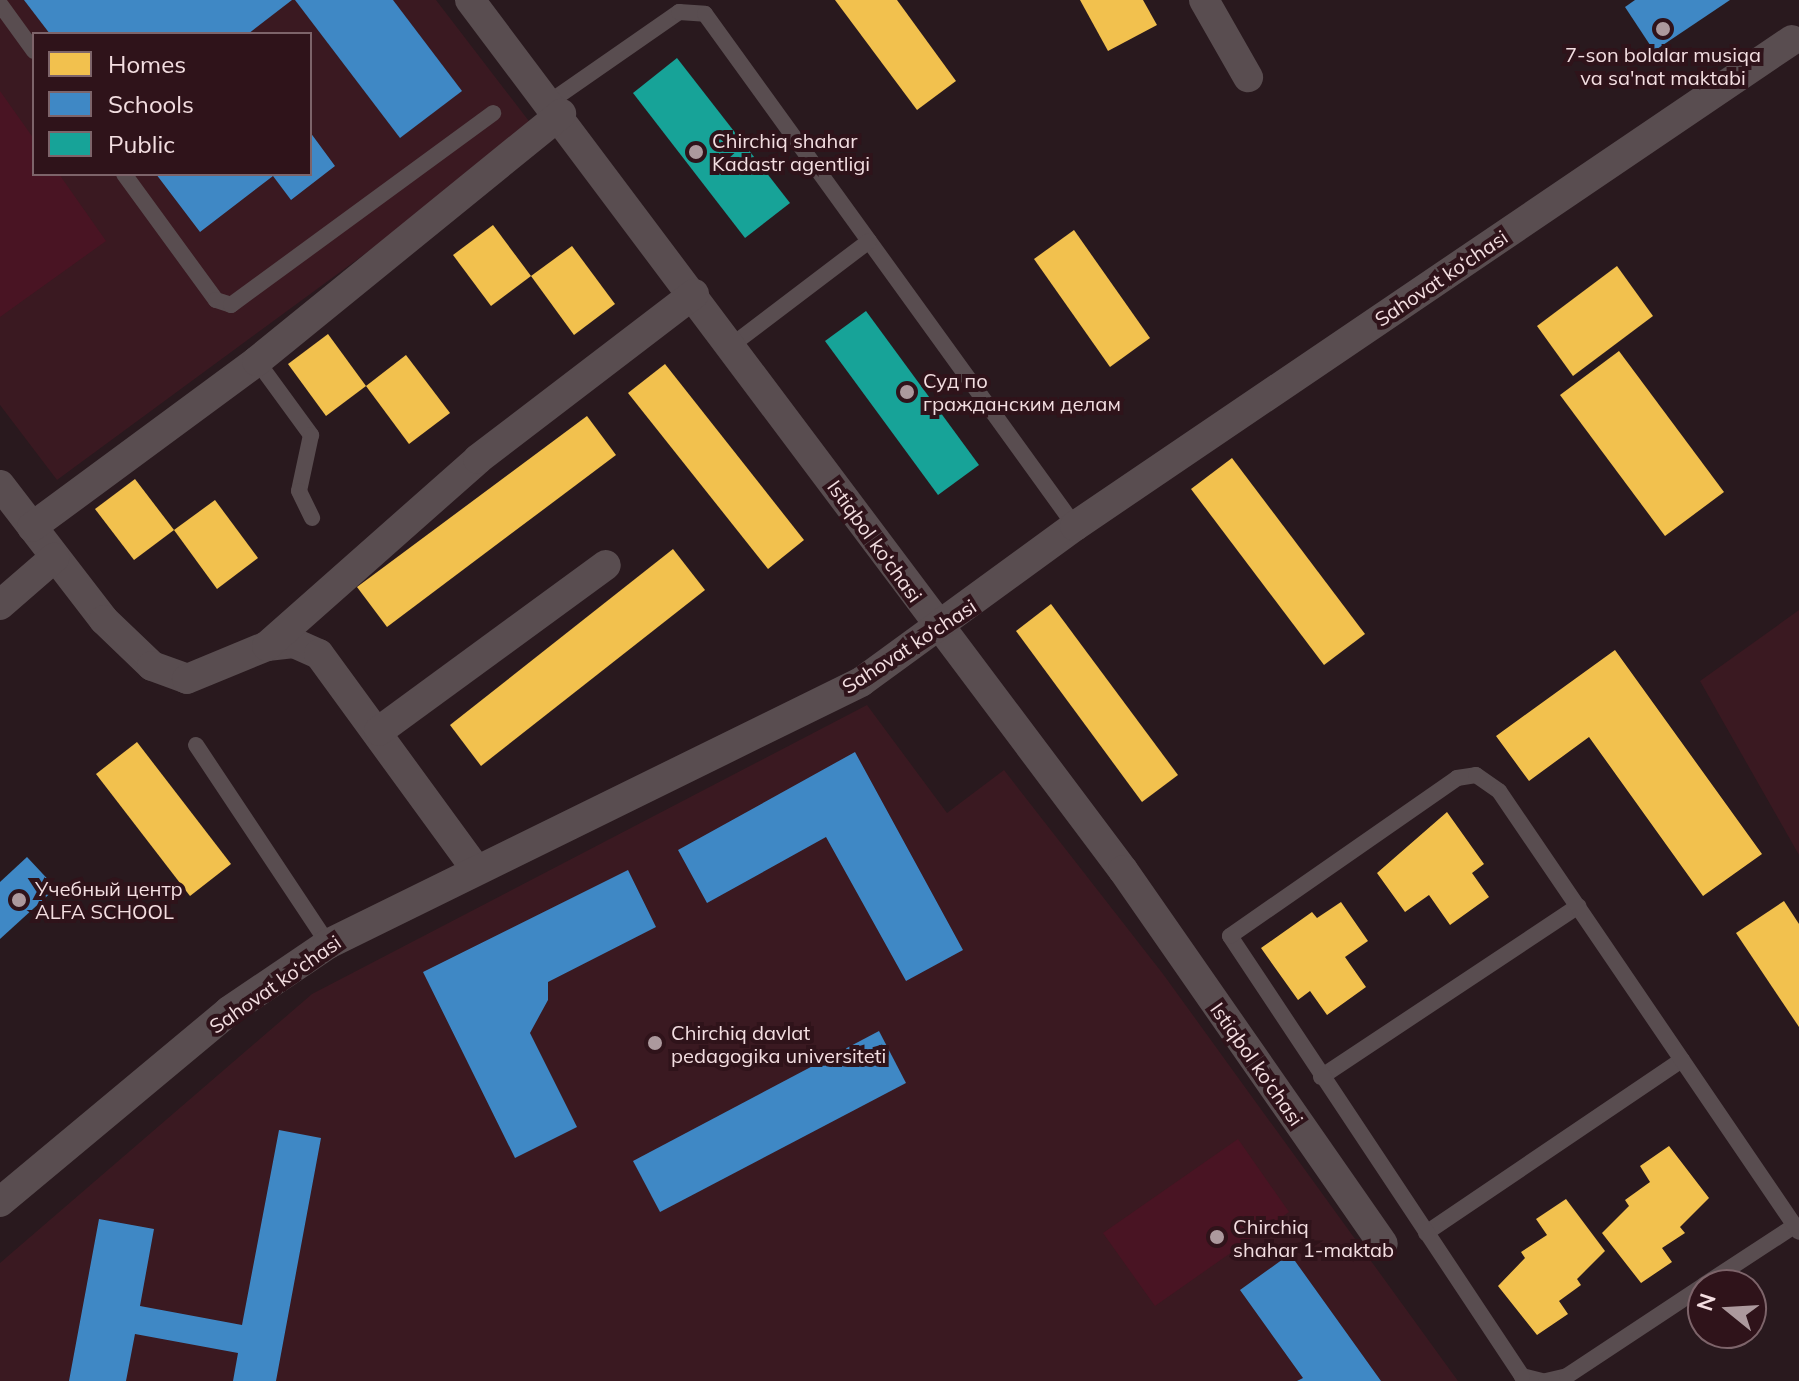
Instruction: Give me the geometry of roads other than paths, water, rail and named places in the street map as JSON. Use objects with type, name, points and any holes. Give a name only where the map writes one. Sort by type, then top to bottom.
[{"type":"street","name":"Istiqbol ko‘chasi","points":[[470,0],[556,108],[941,630],[1123,870],[1383,1244]]},
{"type":"street","points":[[1204,0],[1248,77]]},
{"type":"street","name":"Sahovat ko‘chasi","points":[[0,1202],[229,1011],[328,944],[475,868],[861,682],[941,630],[1075,526],[1792,40]]},
{"type":"street","points":[[32,527],[257,361],[556,108]]},
{"type":"street","points":[[267,646],[478,459],[694,294]]},
{"type":"street","points":[[0,485],[54,558],[134,652],[172,675],[187,679],[267,646],[294,643],[319,654],[379,731],[475,868]]},
{"type":"street","points":[[0,605],[54,558]]},
{"type":"street","points":[[379,731],[606,565]]},
{"type":"lane","points":[[0,4],[32,48]]},
{"type":"lane","points":[[556,108],[679,12],[705,14],[1075,526]]},
{"type":"lane","points":[[125,176],[216,300],[231,305],[493,113]]},
{"type":"lane","points":[[732,345],[869,241]]},
{"type":"lane","points":[[257,361],[311,435],[299,491],[312,518]]},
{"type":"lane","points":[[196,745],[328,944]]},
{"type":"lane","points":[[1687,1297],[1567,1376],[1544,1381],[1522,1376],[1230,936],[1457,778],[1476,775],[1499,791],[1796,1229],[1731,1269]]},
{"type":"lane","points":[[1321,1077],[1578,906]]},
{"type":"lane","points":[[1426,1233],[1682,1060]]},
{"type":"place","name":"7-son bolalar musiqa va sa'nat maktabi","points":[[1663,29]]},
{"type":"place","name":"Chirchiq shahar Kadastr agentligi","points":[[696,152]]},
{"type":"place","name":"Суд по гражданским делам","points":[[907,392]]},
{"type":"place","name":"Учебный центр ALFA SCHOOL","points":[[19,900]]},
{"type":"place","name":"Chirchiq davlat pedagogika universiteti","points":[[655,1043]]},
{"type":"place","name":"Chirchiq shahar 1-maktab","points":[[1217,1237]]}]
